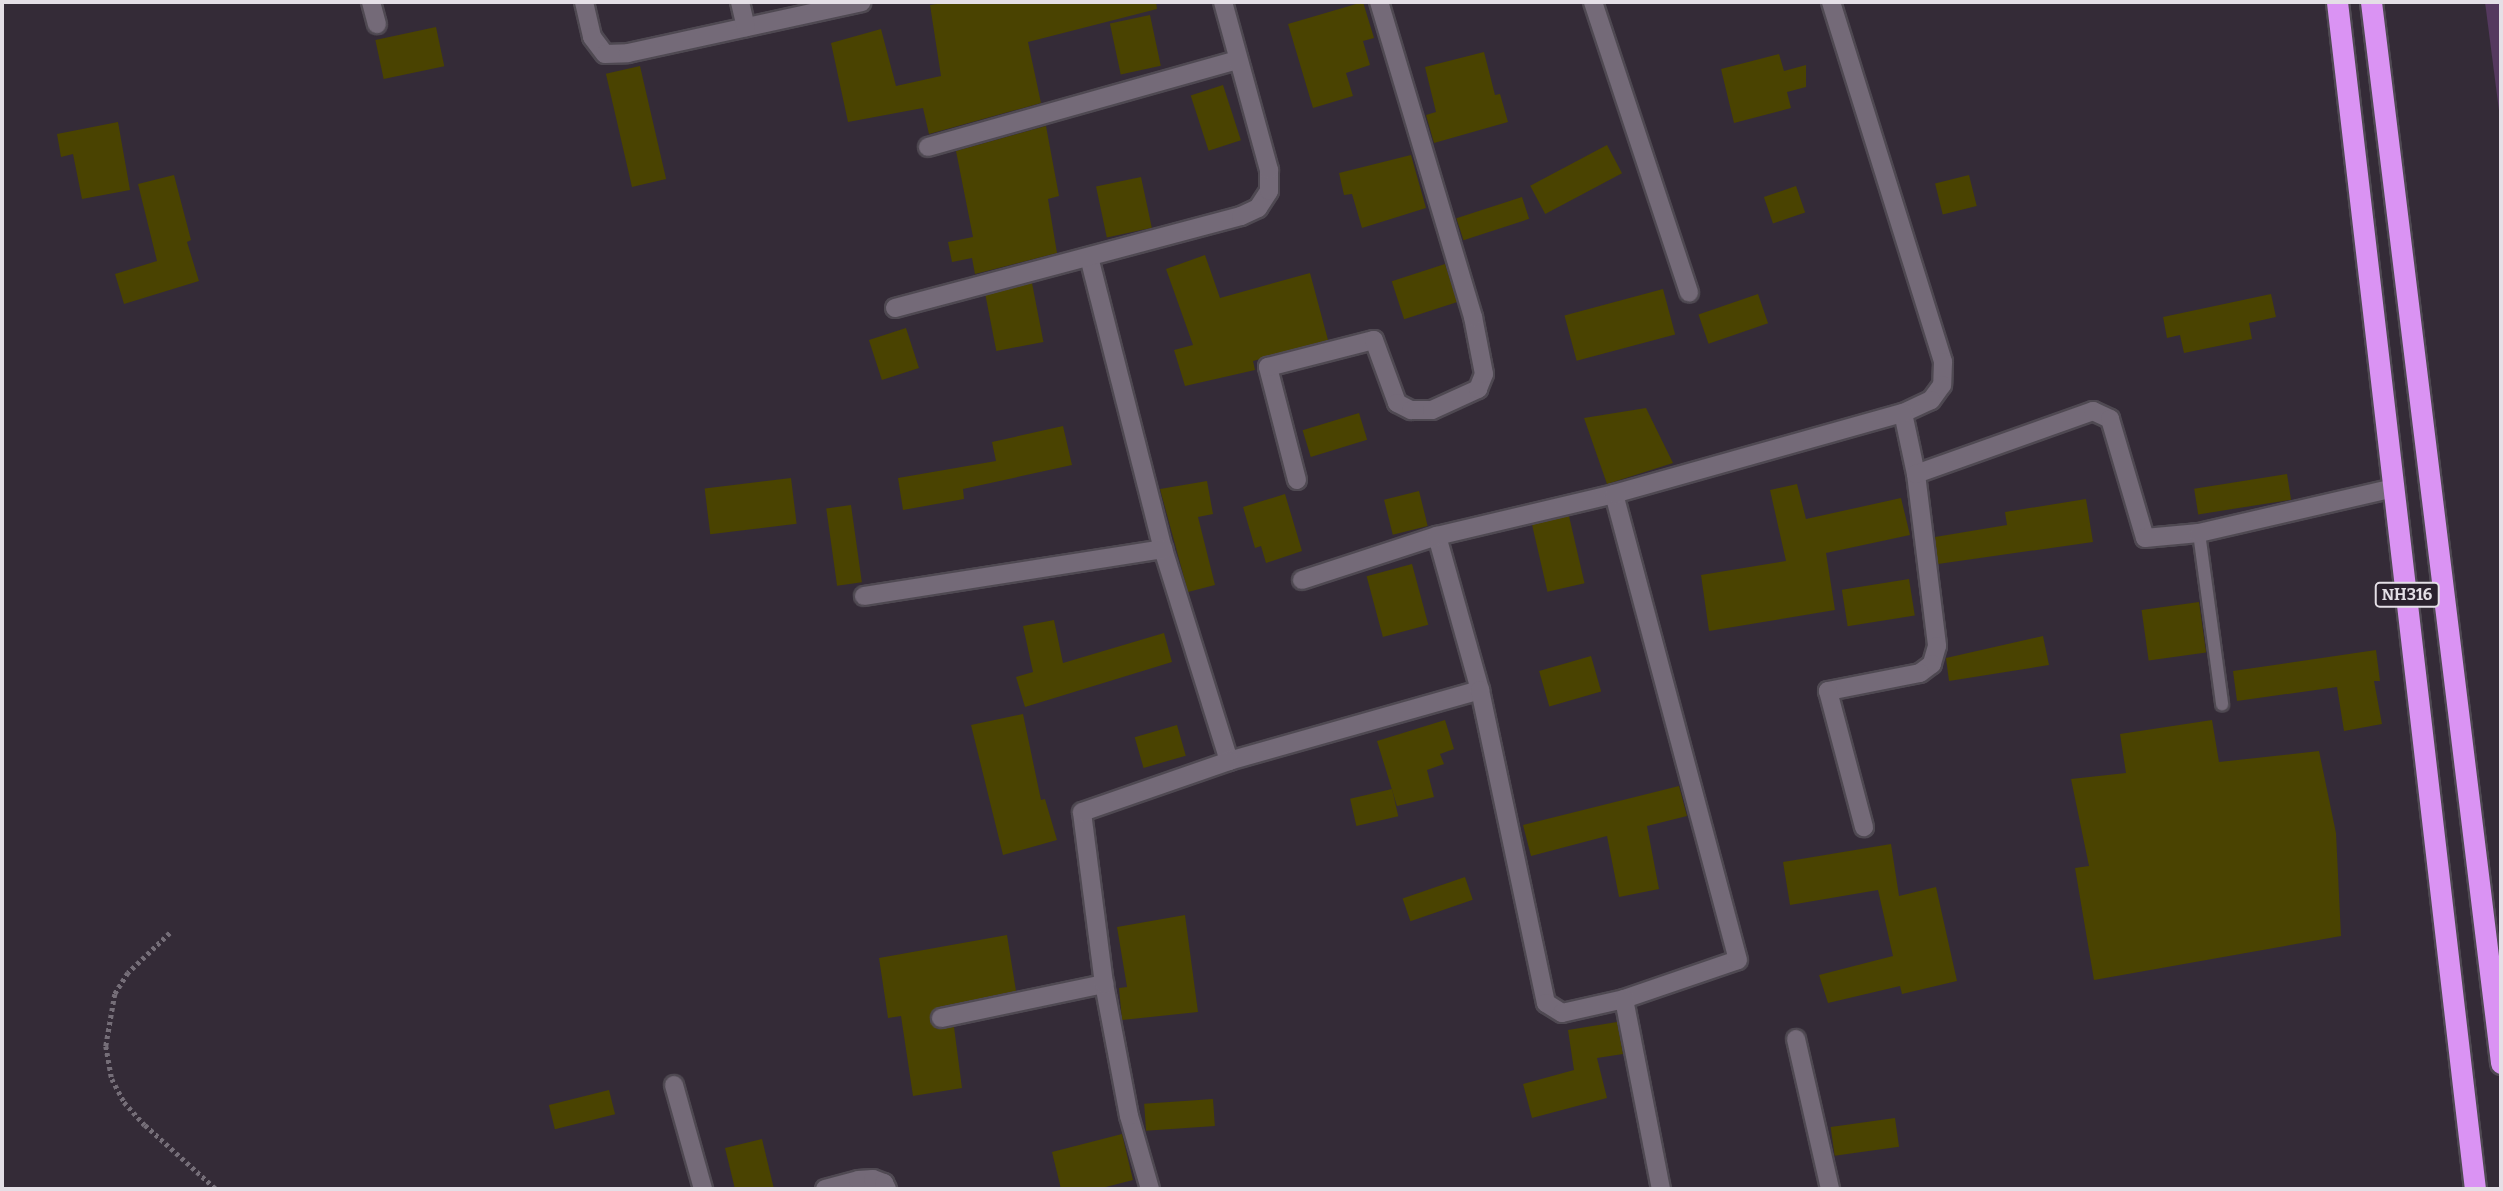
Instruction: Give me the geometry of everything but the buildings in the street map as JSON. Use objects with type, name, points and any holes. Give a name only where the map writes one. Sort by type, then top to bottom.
[{"type":"highway","name":"NH316","points":[[2337,2],[2475,1189]]},
{"type":"highway","name":"NH316","points":[[2371,2],[2501,1063]]},
{"type":"street","points":[[371,2],[377,24]]},
{"type":"street","points":[[584,2],[592,37],[605,54],[628,53],[862,2]]},
{"type":"street","points":[[740,2],[746,27]]},
{"type":"street","points":[[895,308],[1241,216],[1258,208],[1269,191],[1269,170],[1223,2]]},
{"type":"street","points":[[1297,480],[1268,367],[1374,340],[1396,403],[1411,410],[1432,410],[1478,389],[1484,374],[1473,317],[1379,2]]},
{"type":"street","points":[[1593,2],[1689,293]]},
{"type":"street","points":[[1302,580],[1437,536],[1614,494],[1903,413],[1931,400],[1942,385],[1943,362],[1831,2]]},
{"type":"street","points":[[928,147],[1238,60]]},
{"type":"street","points":[[1089,257],[1163,549],[1229,761]]},
{"type":"street","points":[[1916,474],[2093,411],[2110,419],[2145,538],[2199,533],[2394,488]]},
{"type":"street","points":[[1864,827],[1828,691],[1920,673],[1932,664],[1937,646],[1916,474],[1903,413]]},
{"type":"street","points":[[1437,536],[1480,690],[1546,1003],[1562,1013],[1624,999],[1738,960],[1614,494]]},
{"type":"street","points":[[864,596],[1163,549]]},
{"type":"street","points":[[1150,1189],[1129,1116],[1104,984],[1082,813],[1229,761],[1480,690]]},
{"type":"street","points":[[941,1018],[1104,984]]},
{"type":"street","points":[[1624,999],[1661,1189]]},
{"type":"street","points":[[1796,1039],[1830,1189]]},
{"type":"street","points":[[674,1085],[703,1189]]},
{"type":"street","points":[[825,1189],[873,1179],[884,1183],[887,1189]]},
{"type":"lane","points":[[2199,533],[2222,704]]},
{"type":"path","points":[[170,933],[128,974],[115,994],[106,1046],[112,1079],[124,1102],[145,1125],[216,1189]]},
{"type":"shaded area","points":[[2485,2],[2501,2],[2501,126]]}]
